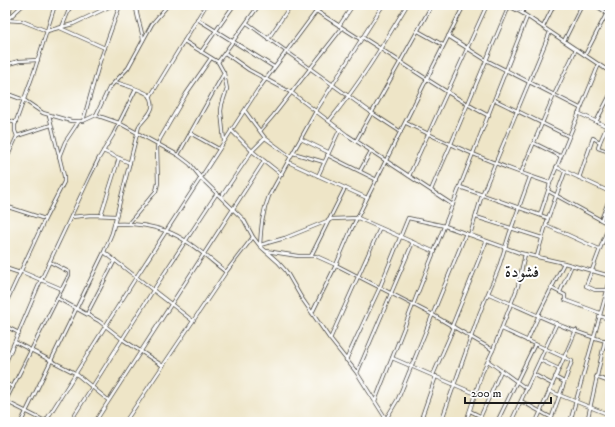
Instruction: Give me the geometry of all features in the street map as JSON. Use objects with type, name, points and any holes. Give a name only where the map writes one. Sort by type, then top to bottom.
[{"type":"street","points":[[7,19],[11,5]]},
{"type":"street","points":[[7,19],[23,5]]},
{"type":"street","points":[[5,162],[17,136],[15,131],[16,123],[55,5]]},
{"type":"street","points":[[61,27],[72,5]]},
{"type":"street","points":[[7,19],[22,21],[47,31],[73,24],[113,5]]},
{"type":"street","points":[[83,121],[100,60],[120,5]]},
{"type":"street","points":[[136,5],[143,40]]},
{"type":"street","points":[[5,93],[24,100],[40,112],[71,121],[83,121],[96,115],[109,88],[128,68],[152,24],[168,5]]},
{"type":"street","points":[[150,96],[206,5]]},
{"type":"street","points":[[201,52],[234,5]]},
{"type":"street","points":[[218,62],[259,5]]},
{"type":"street","points":[[268,39],[291,5]]},
{"type":"street","points":[[307,5],[338,26],[381,48],[426,80],[488,116]]},
{"type":"street","points":[[50,262],[70,273],[5,402],[45,422],[219,148],[266,78],[321,5]]},
{"type":"street","points":[[338,26],[353,5]]},
{"type":"street","points":[[260,246],[261,222],[264,208],[316,111],[383,5]]},
{"type":"street","points":[[329,121],[350,97],[407,5]]},
{"type":"street","points":[[356,141],[432,5]]},
{"type":"street","points":[[312,313],[367,198],[464,5]]},
{"type":"street","points":[[409,176],[466,48],[487,5]]},
{"type":"street","points":[[431,190],[508,5],[610,72]]},
{"type":"street","points":[[522,13],[526,5]]},
{"type":"street","points":[[543,27],[554,5]]},
{"type":"street","points":[[564,41],[582,5]]},
{"type":"street","points":[[595,5],[609,14]]},
{"type":"street","points":[[585,55],[609,14],[610,7]]},
{"type":"street","points":[[375,402],[527,17]]},
{"type":"street","points":[[197,19],[274,68]]},
{"type":"street","points":[[247,23],[372,113],[401,132]]},
{"type":"street","points":[[61,27],[105,48]]},
{"type":"street","points":[[260,130],[292,93],[342,28]]},
{"type":"street","points":[[418,30],[443,45]]},
{"type":"street","points":[[470,235],[482,195],[550,32]]},
{"type":"street","points":[[448,36],[505,71],[580,108]]},
{"type":"street","points":[[184,41],[218,62],[224,73],[227,89],[221,111],[224,141]]},
{"type":"street","points":[[521,173],[554,95],[576,49]]},
{"type":"street","points":[[225,53],[248,70],[266,78],[292,93],[356,141],[453,205]]},
{"type":"street","points":[[129,224],[157,188],[158,144],[186,94],[211,58]]},
{"type":"street","points":[[5,65],[19,61],[38,60]]},
{"type":"street","points":[[606,69],[610,62]]},
{"type":"street","points":[[540,215],[560,156],[599,64]]},
{"type":"street","points":[[178,155],[224,73]]},
{"type":"street","points":[[21,422],[104,252],[114,224],[139,126],[152,108],[150,96],[136,89],[115,82]]},
{"type":"street","points":[[5,364],[90,176],[136,89]]},
{"type":"street","points":[[596,122],[610,95]]},
{"type":"street","points":[[495,100],[568,136]]},
{"type":"street","points":[[245,110],[265,138],[291,157]]},
{"type":"street","points":[[578,114],[606,126]]},
{"type":"street","points":[[5,305],[64,182],[64,176],[49,115]]},
{"type":"street","points":[[96,115],[119,123],[178,155],[190,164],[201,178],[244,220],[253,237],[260,246],[286,271],[301,297],[330,339],[357,373],[387,421],[396,404],[466,233]]},
{"type":"street","points":[[610,118],[598,148],[610,152]]},
{"type":"street","points":[[5,119],[16,123]]},
{"type":"street","points":[[59,157],[65,142],[79,121]]},
{"type":"street","points":[[406,123],[473,154],[550,183]]},
{"type":"street","points":[[17,136],[51,125]]},
{"type":"street","points":[[318,176],[340,129]]},
{"type":"street","points":[[231,130],[252,151],[282,175]]},
{"type":"street","points":[[190,133],[219,148]]},
{"type":"street","points":[[221,197],[252,151],[265,138]]},
{"type":"street","points":[[579,178],[594,138],[600,142]]},
{"type":"street","points":[[301,139],[377,180]]},
{"type":"street","points":[[534,143],[560,156]]},
{"type":"street","points":[[103,151],[130,163]]},
{"type":"street","points":[[360,171],[371,151]]},
{"type":"street","points":[[293,153],[324,162]]},
{"type":"street","points":[[101,215],[119,158]]},
{"type":"street","points":[[95,422],[264,161]]},
{"type":"street","points":[[288,162],[367,198]]},
{"type":"street","points":[[556,167],[610,192]]},
{"type":"street","points":[[537,256],[548,218],[565,172]]},
{"type":"street","points":[[441,422],[480,312],[498,270],[511,228],[530,176]]},
{"type":"street","points":[[460,187],[548,218]]},
{"type":"street","points":[[310,256],[344,188]]},
{"type":"street","points":[[548,191],[609,225],[586,286],[596,290],[607,290]]},
{"type":"street","points":[[70,422],[217,193]]},
{"type":"street","points":[[601,220],[610,197]]},
{"type":"street","points":[[5,206],[45,219]]},
{"type":"street","points":[[71,217],[101,215],[116,216]]},
{"type":"street","points":[[476,217],[542,238]]},
{"type":"street","points":[[260,246],[285,238],[328,220],[337,218],[358,218],[435,252]]},
{"type":"street","points":[[346,360],[380,287],[408,218],[445,226],[505,248],[610,276]]},
{"type":"street","points":[[114,224],[129,224],[166,231],[186,242],[226,272]]},
{"type":"street","points":[[546,225],[599,249]]},
{"type":"street","points":[[330,339],[380,228]]},
{"type":"street","points":[[125,422],[226,272],[253,237]]},
{"type":"street","points":[[357,373],[413,242]]},
{"type":"street","points":[[424,422],[420,421],[435,376],[486,242]]},
{"type":"street","points":[[266,251],[298,256],[321,257],[413,304],[493,350]]},
{"type":"street","points":[[104,252],[154,289],[193,321]]},
{"type":"street","points":[[466,422],[482,373],[502,329],[520,280],[525,254]]},
{"type":"street","points":[[87,314],[115,260]]},
{"type":"street","points":[[527,341],[538,315],[564,263]]},
{"type":"street","points":[[560,292],[572,265]]},
{"type":"street","points":[[5,268],[42,280],[62,289]]},
{"type":"street","points":[[570,422],[610,280]]},
{"type":"street","points":[[551,288],[565,295],[565,300],[600,313]]},
{"type":"street","points":[[5,294],[9,296]]},
{"type":"street","points":[[489,294],[557,323],[610,342]]},
{"type":"street","points":[[57,298],[87,314],[163,366]]},
{"type":"street","points":[[599,316],[610,319]]},
{"type":"street","points":[[512,422],[557,323]]},
{"type":"street","points":[[5,326],[19,333]]},
{"type":"street","points":[[502,329],[572,361],[550,422]]},
{"type":"street","points":[[536,422],[576,330]]},
{"type":"street","points":[[587,422],[605,340]]},
{"type":"street","points":[[15,342],[75,373],[108,400]]},
{"type":"street","points":[[497,422],[534,344]]},
{"type":"street","points":[[392,358],[476,394]]},
{"type":"street","points":[[540,360],[559,368]]},
{"type":"street","points":[[488,361],[527,389]]},
{"type":"street","points":[[479,419],[501,371]]},
{"type":"street","points":[[533,374],[552,384]]},
{"type":"street","points":[[555,377],[564,382]]},
{"type":"street","points":[[596,378],[610,382]]},
{"type":"street","points":[[5,384],[12,387]]},
{"type":"street","points":[[549,391],[610,415]]},
{"type":"street","points":[[521,401],[552,418]]},
{"type":"street","points":[[470,411],[485,422]]},
{"type":"district","name":"فشودة","points":[[522,271]]}]
